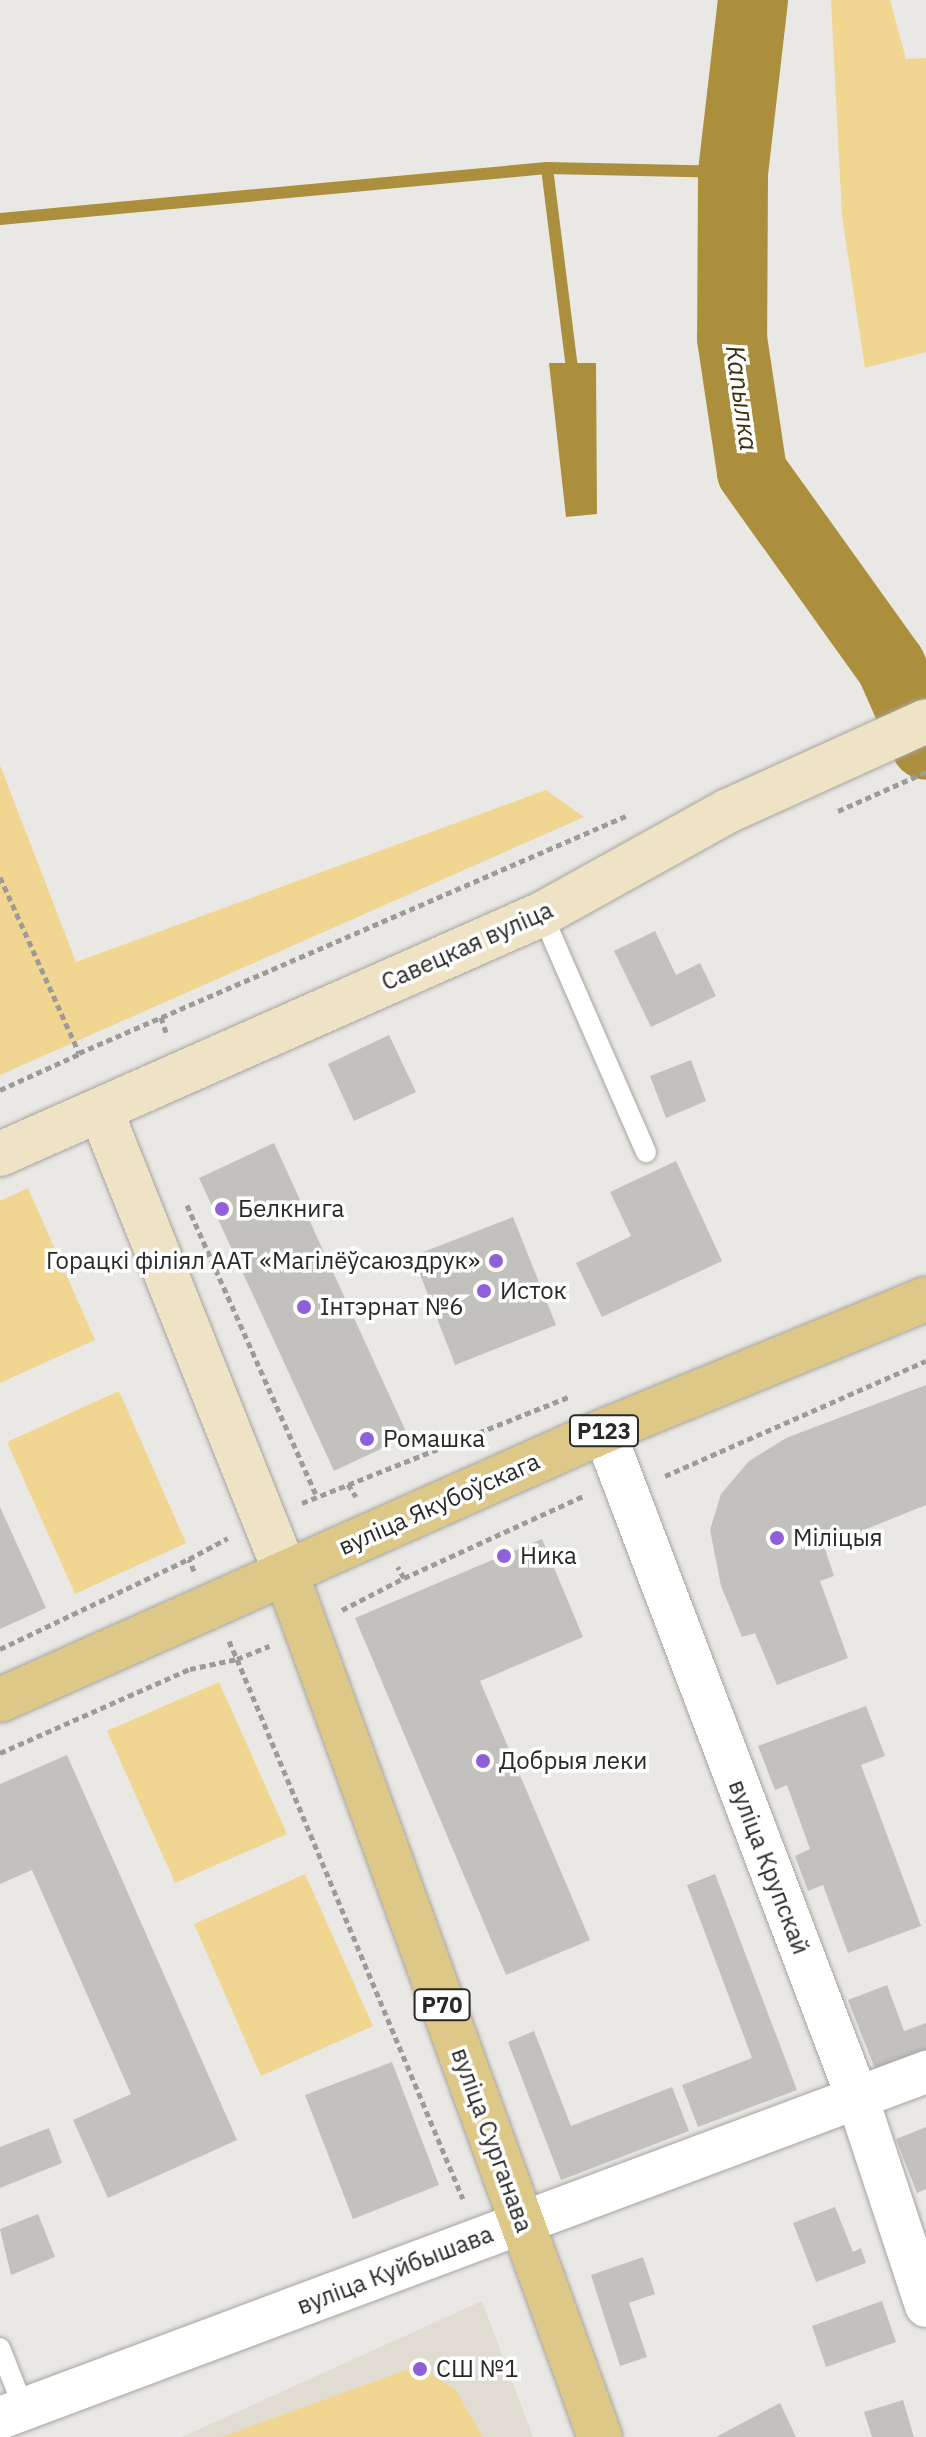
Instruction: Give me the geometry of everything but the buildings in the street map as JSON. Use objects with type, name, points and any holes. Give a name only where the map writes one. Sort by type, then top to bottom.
[{"type":"main road","name":"Савецкая вуліца","points":[[0,1154],[542,914],[809,774],[926,721]]},
{"type":"main road","points":[[101,1111],[286,1573]]},
{"type":"main road","name":"вуліца Якубоўскага","points":[[0,1700],[604,1431],[926,1299]]},
{"type":"main road","name":"вуліца Сурганава","points":[[286,1573],[600,2437]]},
{"type":"street","name":"вуліца Крупскай","points":[[604,1431],[857,2097],[926,2306]]},
{"type":"street","name":"вуліца Куйбышава","points":[[12,2414],[926,2072]]},
{"type":"lane","points":[[542,914],[646,1152]]},
{"type":"lane","points":[[0,2348],[12,2414]]},
{"type":"path","points":[[861,802],[926,772]]},
{"type":"path","points":[[0,1090],[639,810]]},
{"type":"path","points":[[0,877],[79,1053]]},
{"type":"path","points":[[181,1190],[317,1497]]},
{"type":"path","points":[[404,1578],[592,1492],[662,1477],[926,1361]]},
{"type":"path","points":[[0,1649],[189,1559]]},
{"type":"path","points":[[0,1753],[190,1669],[237,1659],[465,2198],[452,2204]]},
{"type":"shaded area","points":[[831,0],[890,0],[906,59],[926,58],[926,352],[865,368],[842,216]]},
{"type":"shaded area","points":[[549,363],[596,363],[597,514],[566,517]]},
{"type":"shaded area","points":[[0,765],[76,962],[546,790],[584,817],[0,1075]]},
{"type":"shaded area","points":[[28,1188],[95,1340],[0,1383],[0,1201]]},
{"type":"shaded area","points":[[119,1391],[186,1543],[75,1594],[7,1442]]},
{"type":"shaded area","points":[[219,1682],[287,1834],[175,1883],[107,1731]]},
{"type":"shaded area","points":[[305,1874],[373,2026],[261,2076],[194,1924]]},
{"type":"shaded area","name":"СШ №1","points":[[482,2301],[533,2437],[182,2437]]},
{"type":"shaded area","points":[[417,2366],[455,2389],[483,2437],[222,2437]]},
{"type":"waterway","name":"Капылка","points":[[753,0],[733,172],[732,338],[752,472],[891,666],[926,745]]},
{"type":"waterway","points":[[547,168],[573,378]]},
{"type":"waterway","points":[[0,219],[547,168],[733,172]]},
{"type":"place","name":"Белкнига","points":[[222,1209]]},
{"type":"place","name":"Горацкі філіял ААТ «Магілёўсаюздрук»","points":[[496,1261]]},
{"type":"place","name":"Исток","points":[[484,1291]]},
{"type":"place","name":"Інтэрнат №6","points":[[304,1307]]},
{"type":"place","name":"Ромашка","points":[[367,1439]]},
{"type":"place","name":"Міліцыя","points":[[777,1538]]},
{"type":"place","name":"Ника","points":[[504,1556]]},
{"type":"place","name":"Добрыя леки","points":[[483,1761]]},
{"type":"place","name":"СШ №1","points":[[420,2369]]}]
